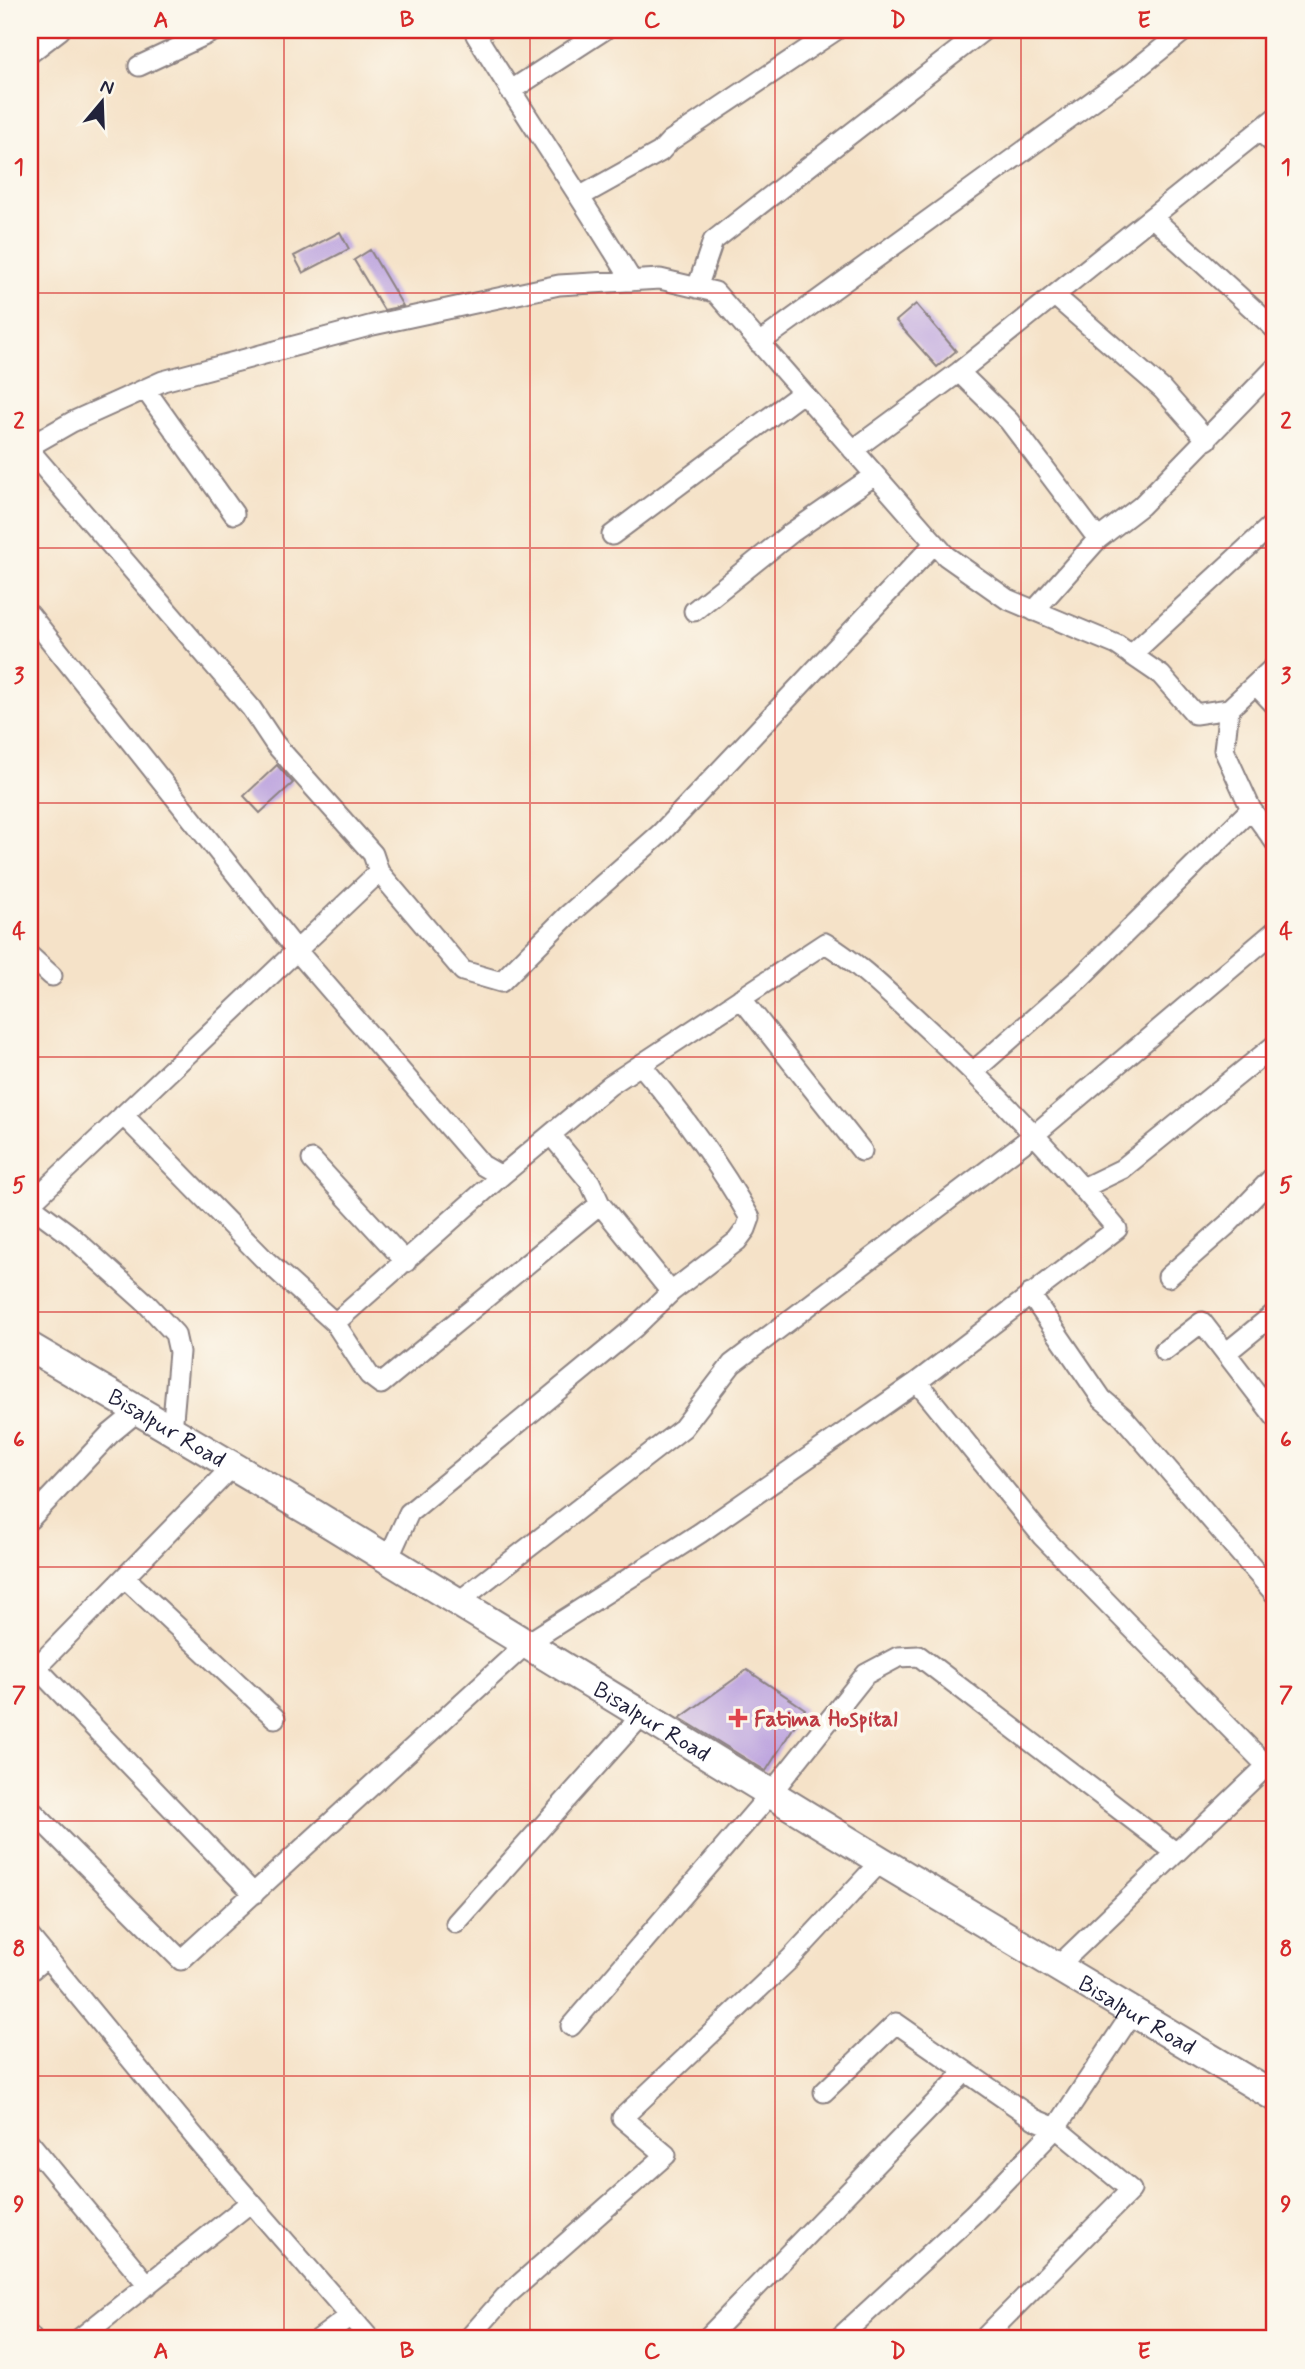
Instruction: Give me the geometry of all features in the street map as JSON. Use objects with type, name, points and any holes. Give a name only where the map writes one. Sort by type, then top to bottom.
[{"type":"main road","name":"Bisalpur Road","points":[[30,1348],[388,1559],[881,1861],[1275,2097]]},
{"type":"street","points":[[30,53],[60,30]]},
{"type":"street","points":[[139,66],[216,30]]},
{"type":"street","points":[[483,30],[476,35],[510,91],[581,196],[632,281]]},
{"type":"street","points":[[510,91],[604,30]]},
{"type":"street","points":[[581,196],[660,152],[670,141],[836,30]]},
{"type":"street","points":[[697,288],[713,241],[984,30]]},
{"type":"street","points":[[759,343],[1134,71],[1185,30]]},
{"type":"street","points":[[853,450],[959,372],[1275,118]]},
{"type":"street","points":[[1260,131],[1275,145]]},
{"type":"street","points":[[1153,218],[1275,329]]},
{"type":"street","points":[[30,446],[72,422],[163,381],[373,325],[559,285],[660,279],[715,292],[946,556],[1007,599],[1117,645],[1161,675],[1195,714],[1229,709],[1275,666]]},
{"type":"street","points":[[1055,296],[1162,389],[1207,440]]},
{"type":"street","points":[[1034,611],[1098,539],[1141,506],[1275,368]]},
{"type":"street","points":[[959,372],[1009,422],[1098,539]]},
{"type":"street","points":[[145,389],[234,514]]},
{"type":"street","points":[[612,535],[802,393]]},
{"type":"street","points":[[30,451],[251,708],[275,744],[373,854],[379,872],[463,971],[501,982],[566,916],[660,834],[936,543]]},
{"type":"street","points":[[694,611],[791,533],[875,475]]},
{"type":"street","points":[[1131,655],[1275,522]]},
{"type":"street","points":[[30,615],[297,951],[482,1166],[501,1175]]},
{"type":"street","points":[[1256,685],[1275,705]]},
{"type":"street","points":[[1229,709],[1224,750],[1251,810],[1275,842]]},
{"type":"street","points":[[974,1071],[1080,978],[1251,810]]},
{"type":"street","points":[[172,1431],[179,1352],[175,1334],[146,1303],[69,1234],[30,1204],[379,872]]},
{"type":"street","points":[[458,1602],[682,1428],[732,1364],[1034,1135],[1275,931]]},
{"type":"street","points":[[30,1809],[181,1960],[526,1644],[700,1533],[917,1382],[1118,1229],[974,1071],[852,960],[825,943],[610,1085],[501,1175],[335,1324]]},
{"type":"street","points":[[30,956],[52,976]]},
{"type":"street","points":[[741,998],[862,1151]]},
{"type":"street","points":[[1083,1188],[1122,1169],[1275,1045]]},
{"type":"street","points":[[388,1559],[409,1513],[635,1327],[671,1292],[737,1241],[746,1229],[750,1218],[710,1155],[641,1065]]},
{"type":"street","points":[[123,1115],[263,1258],[335,1324],[369,1375],[381,1384],[600,1204]]},
{"type":"street","points":[[551,1135],[590,1182],[600,1204],[671,1292]]},
{"type":"street","points":[[312,1160],[406,1262]]},
{"type":"street","points":[[1168,1277],[1227,1225],[1275,1175]]},
{"type":"street","points":[[1030,1294],[1102,1399],[1123,1417],[1275,1594]]},
{"type":"street","points":[[1226,1353],[1275,1313]]},
{"type":"street","points":[[1164,1351],[1202,1322],[1275,1416]]},
{"type":"street","points":[[917,1382],[1042,1536],[1271,1762],[1057,1967]]},
{"type":"street","points":[[30,1519],[110,1434],[138,1411]]},
{"type":"street","points":[[233,1466],[33,1670],[254,1894]]},
{"type":"street","points":[[125,1578],[275,1718]]},
{"type":"street","points":[[572,2026],[770,1793],[866,1674],[898,1657],[919,1656],[1175,1852]]},
{"type":"street","points":[[456,1923],[642,1715]]},
{"type":"street","points":[[468,2339],[505,2297],[666,2155],[622,2118],[790,1959],[881,1861]]},
{"type":"street","points":[[30,1937],[251,2202],[370,2339]]},
{"type":"street","points":[[30,1971],[47,1957]]},
{"type":"street","points":[[838,2339],[973,2214],[1056,2127],[1133,2012]]},
{"type":"street","points":[[824,2092],[896,2023],[1034,2119],[1056,2127],[1131,2189],[983,2339]]},
{"type":"street","points":[[706,2339],[965,2072]]},
{"type":"street","points":[[30,2143],[148,2286]]},
{"type":"street","points":[[79,2339],[251,2202]]},
{"type":"street","points":[[319,2339],[350,2316]]},
{"type":"building","points":[[340,232],[349,249],[303,273],[294,256]]},
{"type":"building","points":[[370,250],[403,306],[384,310],[354,260]]},
{"type":"building","points":[[916,304],[956,351],[937,367],[896,321]]},
{"type":"building","points":[[277,765],[293,783],[260,813],[244,796]]},
{"type":"building","points":[[747,1670],[805,1709],[766,1771],[680,1718]]},
{"type":"place","name":"Fatima Hospital","points":[[738,1718]]}]
